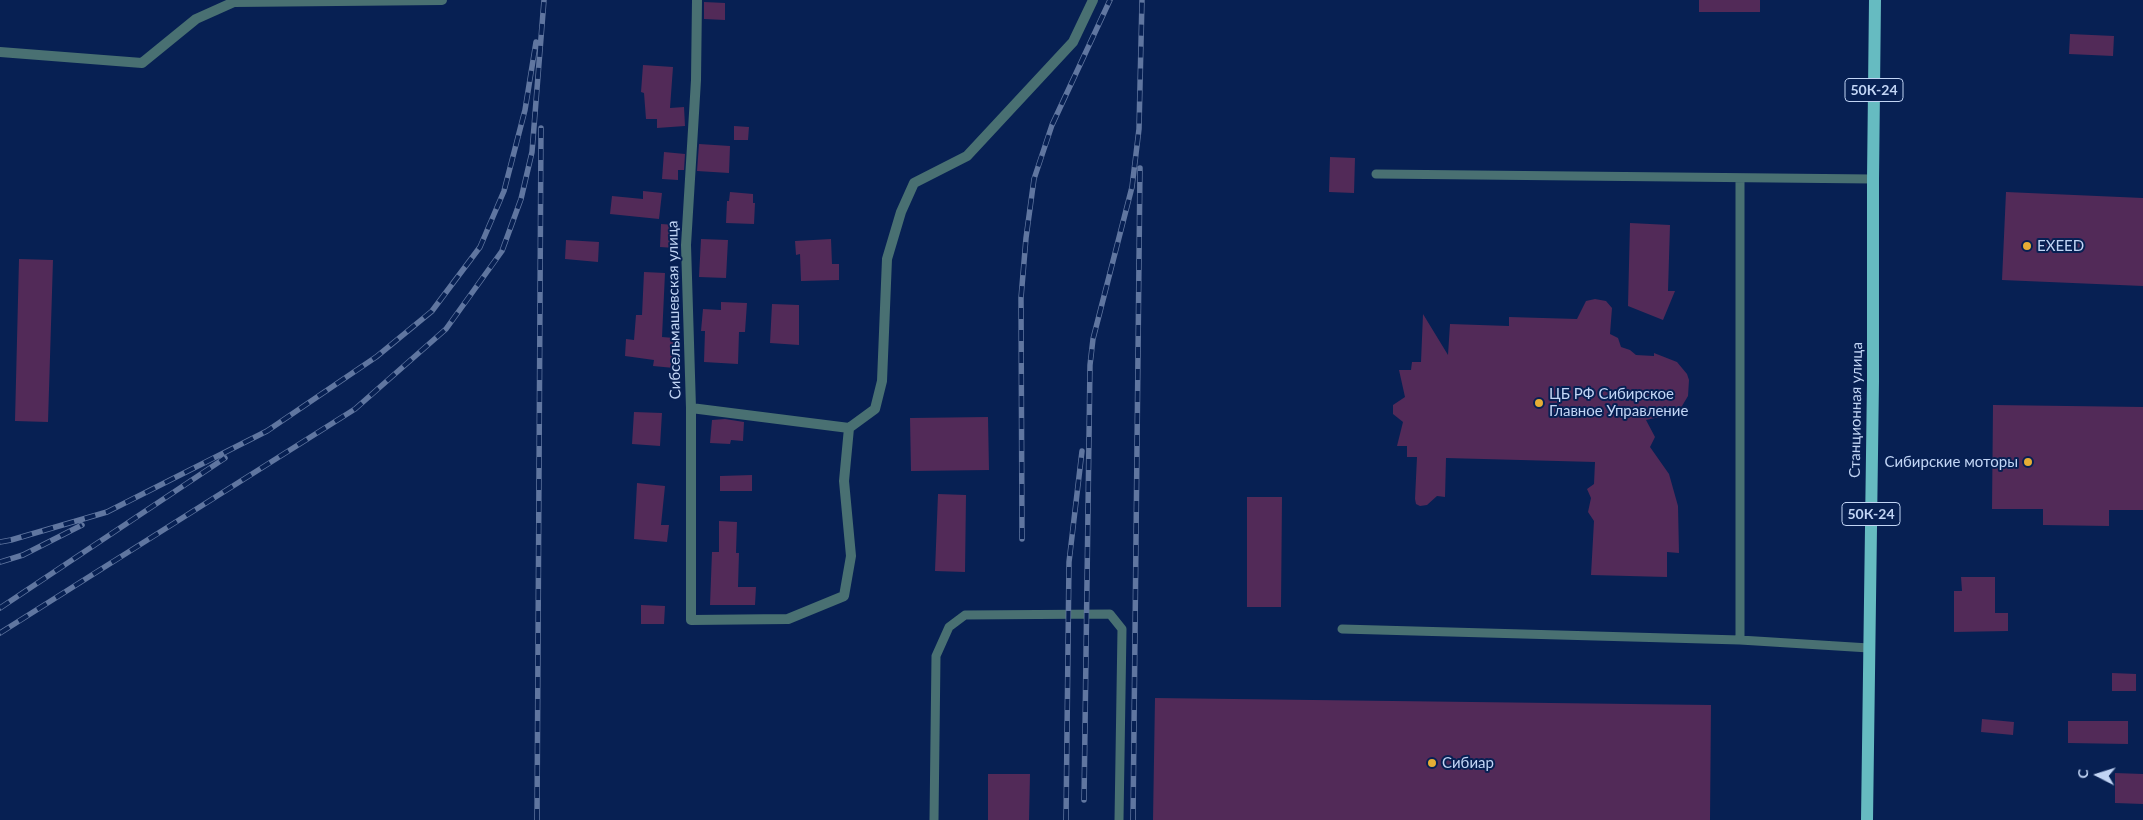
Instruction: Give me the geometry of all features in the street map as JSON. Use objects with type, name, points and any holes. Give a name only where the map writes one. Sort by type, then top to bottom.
[{"type":"main road","name":"Станционная улица","points":[[1867,820],[1873,381],[1872,179],[1875,0]]},
{"type":"street","points":[[0,52],[142,63],[196,19],[234,2],[442,0]]},
{"type":"street","name":"Сибсельмашевская улица","points":[[697,0],[696,80],[686,245],[691,408],[691,620],[788,618],[844,596],[851,556],[844,481],[849,428]]},
{"type":"street","points":[[691,408],[849,428],[875,409],[882,381],[887,259],[901,212],[914,183],[967,156],[1073,42],[1093,0]]},
{"type":"lane","points":[[1376,174],[1872,179]]},
{"type":"lane","points":[[1740,178],[1740,640]]},
{"type":"lane","points":[[934,820],[936,656],[949,627],[965,615],[1110,614],[1122,629],[1119,820]]},
{"type":"lane","points":[[1342,629],[1740,640],[1869,648]]},
{"type":"building","points":[[1699,0],[1760,0],[1760,12],[1699,12]]},
{"type":"building","points":[[704,2],[725,3],[725,20],[704,19]]},
{"type":"building","points":[[2070,34],[2114,36],[2113,56],[2069,54]]},
{"type":"building","points":[[643,65],[673,67],[670,108],[684,107],[685,126],[657,128],[657,119],[646,119],[644,93],[641,92]]},
{"type":"building","points":[[734,126],[749,127],[748,140],[734,140]]},
{"type":"building","points":[[699,144],[730,146],[729,173],[697,171]]},
{"type":"building","points":[[664,152],[685,154],[684,170],[678,170],[678,180],[662,179]]},
{"type":"building","points":[[1330,157],[1355,158],[1354,193],[1329,192]]},
{"type":"building","points":[[643,191],[662,193],[659,219],[610,214],[612,196],[643,199]]},
{"type":"building","points":[[730,192],[753,194],[753,203],[755,203],[754,224],[726,223],[727,201],[729,201]]},
{"type":"building","points":[[2006,192],[2143,198],[2143,286],[2002,280]]},
{"type":"building","points":[[1630,223],[1670,225],[1668,291],[1675,291],[1663,320],[1628,306]]},
{"type":"building","points":[[661,224],[676,225],[675,248],[660,247]]},
{"type":"building","points":[[701,239],[728,240],[726,278],[699,277]]},
{"type":"building","points":[[831,239],[832,264],[839,264],[839,280],[801,281],[800,254],[796,255],[795,241]]},
{"type":"building","points":[[566,240],[599,242],[598,262],[565,259]]},
{"type":"building","points":[[19,259],[53,260],[48,422],[15,421]]},
{"type":"building","points":[[644,272],[665,273],[662,337],[674,338],[674,368],[653,366],[654,360],[625,356],[626,339],[634,340],[636,315],[642,315]]},
{"type":"building","name":"ЦБ РФ Сибирское Главное Управление","points":[[1595,299],[1606,301],[1612,308],[1610,334],[1618,338],[1621,347],[1630,350],[1636,355],[1654,356],[1654,353],[1677,362],[1687,374],[1689,380],[1688,396],[1682,406],[1672,414],[1646,420],[1655,437],[1650,447],[1669,474],[1678,506],[1679,553],[1667,552],[1667,577],[1591,575],[1594,521],[1588,512],[1591,498],[1587,489],[1594,484],[1595,462],[1446,458],[1445,497],[1437,496],[1427,505],[1420,506],[1416,504],[1415,499],[1417,457],[1407,457],[1407,446],[1397,446],[1403,422],[1393,414],[1393,405],[1405,397],[1399,370],[1411,370],[1412,362],[1421,362],[1423,314],[1448,355],[1450,324],[1509,326],[1509,317],[1577,319],[1586,301]]},
{"type":"building","points":[[721,302],[747,303],[745,332],[739,332],[738,364],[704,362],[705,331],[701,331],[703,309],[721,310]]},
{"type":"building","points":[[772,304],[799,305],[799,345],[770,343]]},
{"type":"building","points":[[1993,405],[2143,407],[2143,510],[2109,510],[2109,526],[2043,525],[2043,509],[1992,509]]},
{"type":"building","points":[[634,412],[662,413],[660,446],[632,444]]},
{"type":"building","points":[[988,417],[989,470],[911,471],[910,418]]},
{"type":"building","points":[[725,419],[744,422],[743,441],[731,440],[730,444],[710,443],[712,420]]},
{"type":"building","points":[[752,475],[752,491],[720,491],[720,476]]},
{"type":"building","points":[[637,483],[665,486],[661,525],[669,525],[667,542],[634,539]]},
{"type":"building","points":[[938,494],[966,495],[965,572],[935,571]]},
{"type":"building","points":[[1247,497],[1282,497],[1281,607],[1247,607]]},
{"type":"building","points":[[719,521],[737,522],[736,553],[739,553],[738,587],[756,587],[755,605],[710,605],[712,552],[719,552]]},
{"type":"building","points":[[1961,577],[1995,577],[1995,613],[2008,613],[2008,631],[1954,632],[1954,591],[1962,591]]},
{"type":"building","points":[[641,605],[665,606],[664,624],[641,624]]},
{"type":"building","points":[[2112,673],[2136,674],[2136,691],[2112,691]]},
{"type":"building","name":"Сибиар","points":[[1155,698],[1711,705],[1710,820],[1153,820]]},
{"type":"building","points":[[1982,719],[2014,722],[2013,735],[1981,732]]},
{"type":"building","points":[[2068,721],[2128,721],[2128,744],[2068,743]]},
{"type":"building","points":[[2115,773],[2143,774],[2143,804],[2115,803]]},
{"type":"building","points":[[988,774],[1030,774],[1029,820],[988,820]]},
{"type":"railway","points":[[0,633],[355,409],[446,329],[502,251],[521,199],[532,152],[544,0]]},
{"type":"railway","points":[[1022,539],[1021,298],[1026,238],[1034,179],[1052,125],[1110,0]]},
{"type":"railway","points":[[1084,800],[1090,365],[1093,339],[1132,187],[1139,129],[1142,0]]},
{"type":"railway","points":[[0,542],[107,512],[267,431],[376,357],[432,311],[480,247],[504,191],[525,110],[536,42]]},
{"type":"railway","points":[[537,820],[541,128]]},
{"type":"railway","points":[[1133,820],[1140,168]]},
{"type":"railway","points":[[1066,820],[1069,562],[1082,451]]},
{"type":"railway","points":[[0,608],[225,458]]},
{"type":"railway","points":[[0,562],[23,555],[82,525]]},
{"type":"place","name":"EXEED","points":[[2027,246]]},
{"type":"place","name":"ЦБ РФ Сибирское Главное Управление","points":[[1539,403]]},
{"type":"place","name":"Сибирские моторы","points":[[2028,462]]},
{"type":"place","name":"Сибиар","points":[[1432,763]]}]
